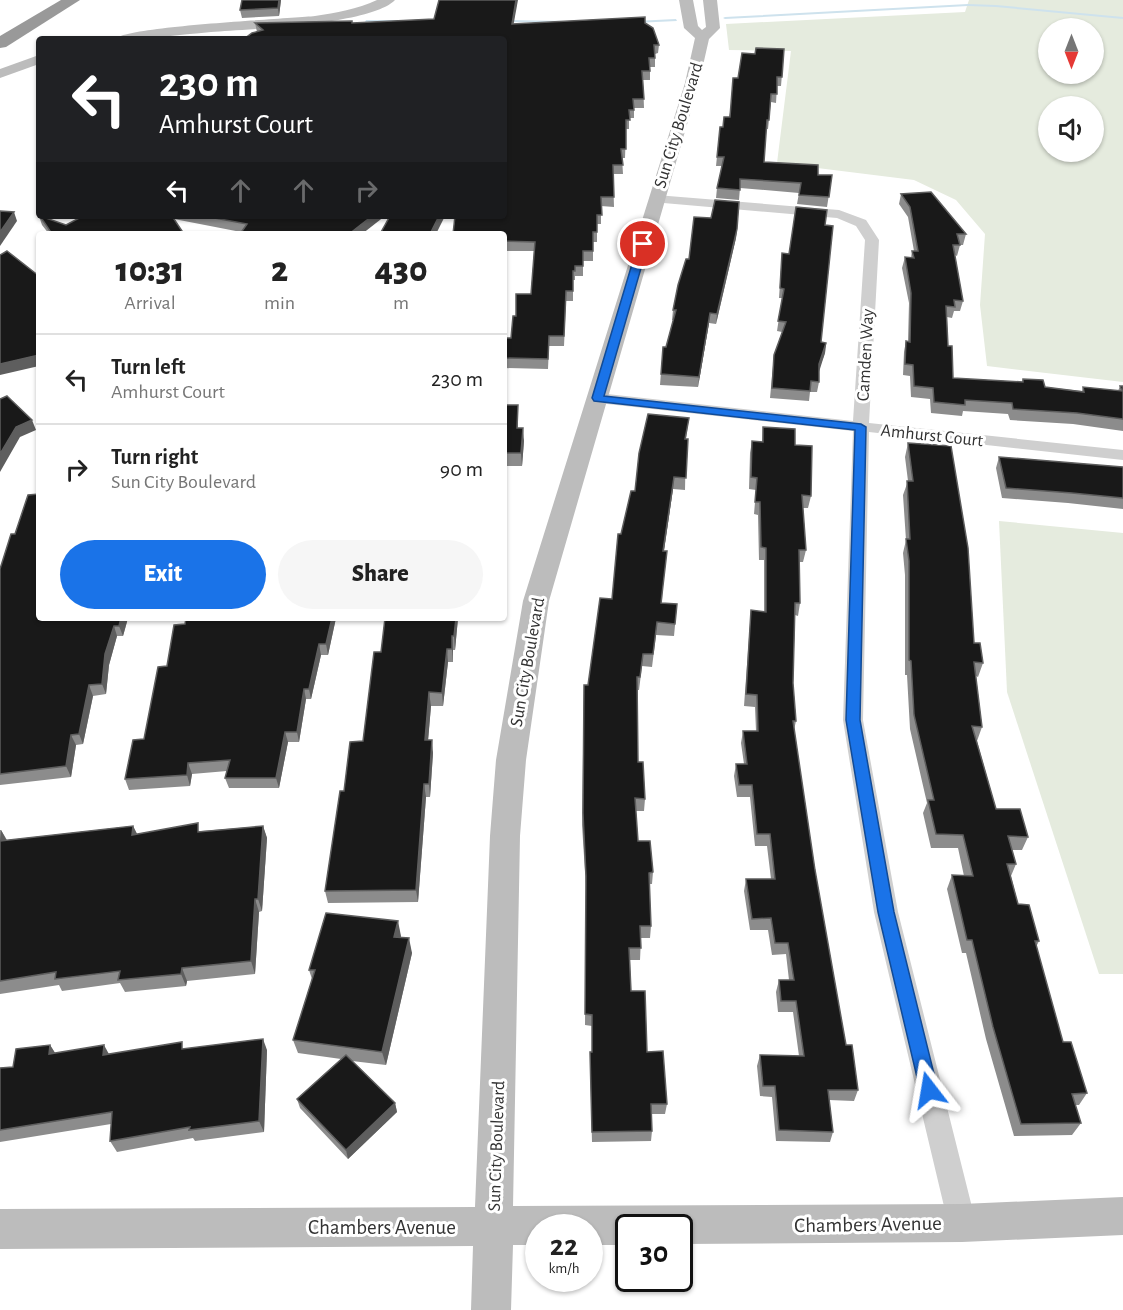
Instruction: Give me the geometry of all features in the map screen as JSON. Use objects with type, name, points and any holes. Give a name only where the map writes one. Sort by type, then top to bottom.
[{"type":"highway","points":[[0,43],[72,0]]},
{"type":"street","points":[[143,36],[312,21],[347,15],[388,0]]},
{"type":"street","name":"Sun City Boulevard","points":[[686,0],[691,28],[702,37]]},
{"type":"street","name":"Sun City Boulevard","points":[[490,1310],[505,836],[511,760],[536,602],[656,199],[693,83],[702,37],[713,28],[710,0]]},
{"type":"street","points":[[0,74],[36,60]]},
{"type":"street","name":"Camden Way","points":[[656,199],[839,214],[861,223],[872,240],[861,427],[853,720],[886,912],[962,1223]]},
{"type":"street","name":"Amhurst Court","points":[[598,398],[1123,454]]},
{"type":"street","name":"Chambers Avenue","points":[[0,1229],[962,1223],[1123,1216]]},
{"type":"shaded area","points":[[969,0],[1123,0],[1123,382],[987,366],[980,305],[985,234],[956,200],[914,180],[777,163],[791,51],[729,50],[726,24],[965,12]]},
{"type":"shaded area","points":[[999,521],[1123,533],[1123,974],[1099,974],[1007,692]]},
{"type":"building","points":[[242,0],[279,0],[278,8],[240,10]]},
{"type":"building","points":[[439,0],[516,0],[512,24],[645,17],[645,23],[653,28],[659,45],[654,45],[655,58],[649,58],[650,71],[642,71],[644,99],[633,99],[634,110],[629,110],[630,120],[626,120],[626,149],[621,149],[623,165],[613,165],[614,197],[601,197],[602,215],[597,215],[597,232],[593,232],[593,251],[583,251],[583,266],[575,266],[573,291],[566,291],[564,336],[549,336],[548,359],[507,358],[507,338],[511,338],[513,316],[516,316],[516,294],[531,294],[535,242],[507,241],[507,231],[453,231],[455,219],[507,219],[507,36],[248,36],[263,30],[255,23],[352,21],[352,23],[434,19]]},
{"type":"building","points":[[756,48],[784,49],[782,77],[777,77],[777,94],[771,94],[764,162],[818,165],[818,175],[832,175],[829,197],[799,195],[801,183],[740,179],[740,190],[717,188],[724,157],[717,157],[720,127],[723,127],[724,117],[730,117],[733,78],[738,78],[742,53],[755,54]]},
{"type":"building","points":[[931,192],[966,234],[957,234],[960,245],[953,245],[963,301],[954,300],[955,307],[946,306],[948,346],[952,346],[953,378],[1023,382],[1023,379],[1043,380],[1045,387],[1084,392],[1083,387],[1122,391],[1120,386],[1123,386],[1123,419],[1077,413],[1013,409],[1012,403],[965,400],[965,405],[934,402],[933,388],[914,386],[913,365],[905,364],[906,341],[910,342],[911,293],[905,257],[914,258],[912,251],[918,251],[910,207],[901,194]]},
{"type":"building","points":[[715,200],[739,202],[737,229],[717,314],[710,313],[699,377],[661,374],[663,347],[666,347],[676,310],[673,310],[678,285],[686,259],[689,259],[694,217],[711,218]]},
{"type":"building","points":[[796,207],[827,210],[825,225],[833,226],[821,342],[826,343],[819,364],[819,382],[811,381],[810,391],[772,388],[774,355],[786,322],[778,321],[784,289],[780,288],[782,253],[789,254]]},
{"type":"building","points":[[0,211],[14,212],[0,232]]},
{"type":"building","points":[[42,219],[66,225],[77,219],[174,219],[182,231],[50,231]]},
{"type":"building","points":[[220,219],[368,219],[353,231],[242,231],[247,224]]},
{"type":"building","points":[[388,219],[438,219],[432,231],[382,231]]},
{"type":"building","points":[[7,251],[36,274],[36,356],[0,364],[0,255]]},
{"type":"building","points":[[7,396],[32,420],[16,427],[0,454],[0,399]]},
{"type":"building","points":[[507,405],[518,405],[517,428],[523,428],[521,453],[507,453]]},
{"type":"building","points":[[648,414],[689,418],[685,439],[688,439],[686,478],[674,477],[663,551],[667,551],[661,603],[677,604],[675,624],[657,622],[653,654],[643,654],[640,677],[637,677],[638,762],[643,762],[645,799],[635,798],[638,841],[650,841],[653,872],[649,873],[651,926],[640,926],[641,948],[629,948],[631,991],[645,991],[647,1052],[663,1051],[667,1104],[651,1104],[652,1131],[592,1132],[590,1052],[592,1052],[592,1015],[585,1014],[584,685],[588,685],[600,598],[612,599],[618,534],[621,534],[631,491],[635,491],[639,453]]},
{"type":"building","points":[[763,427],[795,429],[795,445],[812,446],[811,496],[802,495],[806,550],[799,550],[800,603],[795,603],[793,683],[796,721],[793,721],[815,870],[846,1045],[852,1045],[858,1090],[828,1090],[833,1132],[779,1130],[775,1086],[763,1086],[760,1055],[804,1056],[796,1001],[781,1001],[779,980],[794,980],[788,943],[775,943],[771,918],[752,919],[746,879],[775,879],[770,834],[757,834],[752,785],[739,785],[736,764],[747,764],[743,731],[758,731],[757,695],[746,694],[751,610],[766,612],[766,548],[761,547],[760,502],[755,502],[757,478],[751,477],[752,441],[763,442]]},
{"type":"building","points":[[908,443],[951,446],[968,548],[974,643],[980,643],[983,663],[974,662],[982,727],[972,726],[996,809],[1020,809],[1028,837],[1008,836],[1016,864],[1007,864],[1018,904],[1029,905],[1039,941],[1035,941],[1063,1042],[1071,1042],[1087,1093],[1072,1094],[1081,1123],[1021,1124],[993,1027],[972,940],[967,940],[952,875],[973,876],[963,835],[936,834],[928,800],[934,800],[914,715],[911,661],[909,660],[909,561],[906,539],[910,539],[907,481],[913,481]]},
{"type":"building","points":[[999,457],[1123,467],[1123,498],[1006,488]]},
{"type":"building","points":[[36,494],[36,621],[120,621],[119,626],[114,626],[105,654],[102,684],[89,685],[79,734],[71,735],[66,766],[0,774],[0,569],[11,534],[15,534],[28,495]]},
{"type":"building","points":[[186,621],[331,621],[326,644],[319,644],[309,689],[304,689],[297,732],[285,732],[276,778],[225,778],[230,760],[188,763],[187,775],[125,779],[133,740],[144,739],[158,667],[167,666],[174,625],[185,624]]},
{"type":"building","points":[[385,621],[456,621],[452,649],[447,649],[442,693],[429,692],[425,740],[432,740],[429,784],[424,784],[416,890],[325,891],[340,791],[344,791],[350,742],[363,741],[374,652],[381,652]]},
{"type":"building","points":[[198,823],[198,832],[263,826],[251,961],[182,968],[181,974],[118,980],[120,971],[55,979],[56,972],[0,981],[0,841],[133,826],[132,835]]},
{"type":"building","points":[[326,913],[398,921],[394,937],[409,938],[382,1052],[293,1040],[315,970],[309,970]]},
{"type":"building","points":[[263,1039],[259,1121],[189,1130],[190,1127],[110,1141],[112,1112],[0,1130],[0,1068],[13,1067],[16,1049],[50,1045],[49,1054],[104,1045],[103,1055],[182,1042],[182,1049]]},
{"type":"building","points":[[346,1055],[395,1103],[346,1150],[297,1099]]},
{"type":"waterway","points":[[725,18],[968,5],[1123,18]]},
{"type":"waterway","points":[[635,22],[676,20]]},
{"type":"waterway","points":[[366,21],[398,21]]},
{"type":"waterway","points":[[506,21],[569,22]]},
{"type":"route","points":[[643,244],[598,398],[861,427],[853,720],[886,912],[929,1090]]}]
